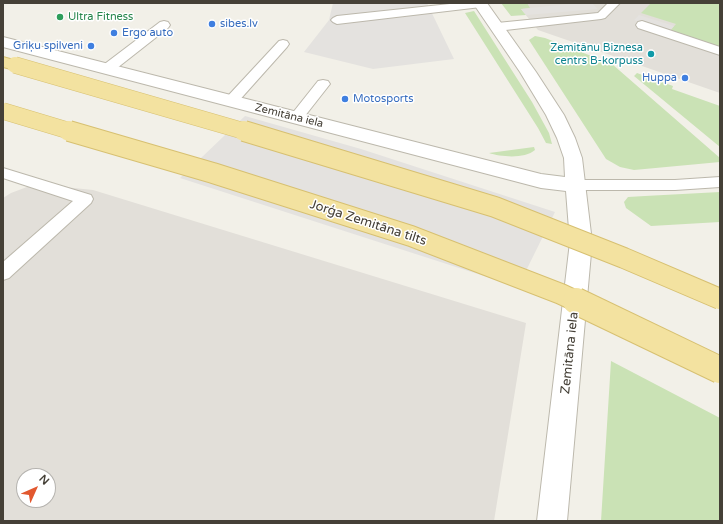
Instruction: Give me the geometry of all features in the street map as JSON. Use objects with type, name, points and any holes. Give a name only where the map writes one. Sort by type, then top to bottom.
[{"type":"main road","points":[[9,63],[315,151],[495,207],[624,258],[720,299]]},
{"type":"main road","name":"Jorģa Zemitāna tilts","points":[[3,111],[213,173],[411,236],[561,294],[720,370]]},
{"type":"street","name":"Zemitāna iela","points":[[481,4],[528,72],[555,115],[566,138],[573,158],[581,242],[552,521]]},
{"type":"street","name":"Zemitāna iela","points":[[3,42],[541,181],[576,185]]},
{"type":"lane","points":[[496,27],[601,16],[614,3]]},
{"type":"lane","points":[[338,20],[481,4]]},
{"type":"lane","points":[[107,69],[164,25]]},
{"type":"lane","points":[[642,25],[720,50]]},
{"type":"lane","points":[[231,101],[283,44]]},
{"type":"lane","points":[[296,118],[323,84]]},
{"type":"lane","points":[[3,173],[85,199],[3,273]]},
{"type":"lane","points":[[576,185],[675,185],[720,182]]},
{"type":"shaded area","points":[[333,3],[427,3],[454,59],[373,69],[304,52],[329,20]]},
{"type":"shaded area","points":[[516,3],[720,3],[720,93],[538,30]]},
{"type":"shaded area","points":[[592,3],[598,9],[526,15],[521,9]]},
{"type":"shaded area","points":[[639,15],[674,26],[669,32],[634,20]]},
{"type":"shaded area","points":[[245,116],[361,149],[555,212],[518,287],[180,178]]},
{"type":"shaded area","points":[[35,184],[93,190],[526,323],[494,521],[3,521],[3,198],[11,193]]},
{"type":"green space","points":[[501,3],[527,3],[530,8],[521,9],[526,15],[511,16]]},
{"type":"green space","points":[[651,3],[720,3],[720,48],[669,32],[676,24],[641,13]]},
{"type":"green space","points":[[474,11],[532,102],[549,133],[552,144],[546,143],[465,13]]},
{"type":"green space","points":[[535,36],[545,38],[612,64],[720,158],[720,162],[634,170],[620,167],[606,159],[529,40]]},
{"type":"green space","points":[[637,73],[673,86],[672,89],[720,106],[720,147],[634,76]]},
{"type":"green space","points":[[534,147],[535,150],[531,153],[519,156],[506,156],[489,153]]},
{"type":"green space","points":[[720,192],[720,222],[651,226],[626,208],[624,202],[628,197]]},
{"type":"green space","points":[[611,361],[720,418],[720,521],[601,521]]},
{"type":"place","name":"Ultra Fitness","points":[[60,17]]},
{"type":"place","name":"sibes.lv","points":[[212,24]]},
{"type":"place","name":"Ergo auto","points":[[114,33]]},
{"type":"place","name":"Griķu spilveni","points":[[91,46]]},
{"type":"place","name":"Zemitānu Biznesa centrs B-korpuss","points":[[651,54]]},
{"type":"place","name":"Huppa","points":[[685,78]]},
{"type":"place","name":"Motosports","points":[[345,99]]}]
